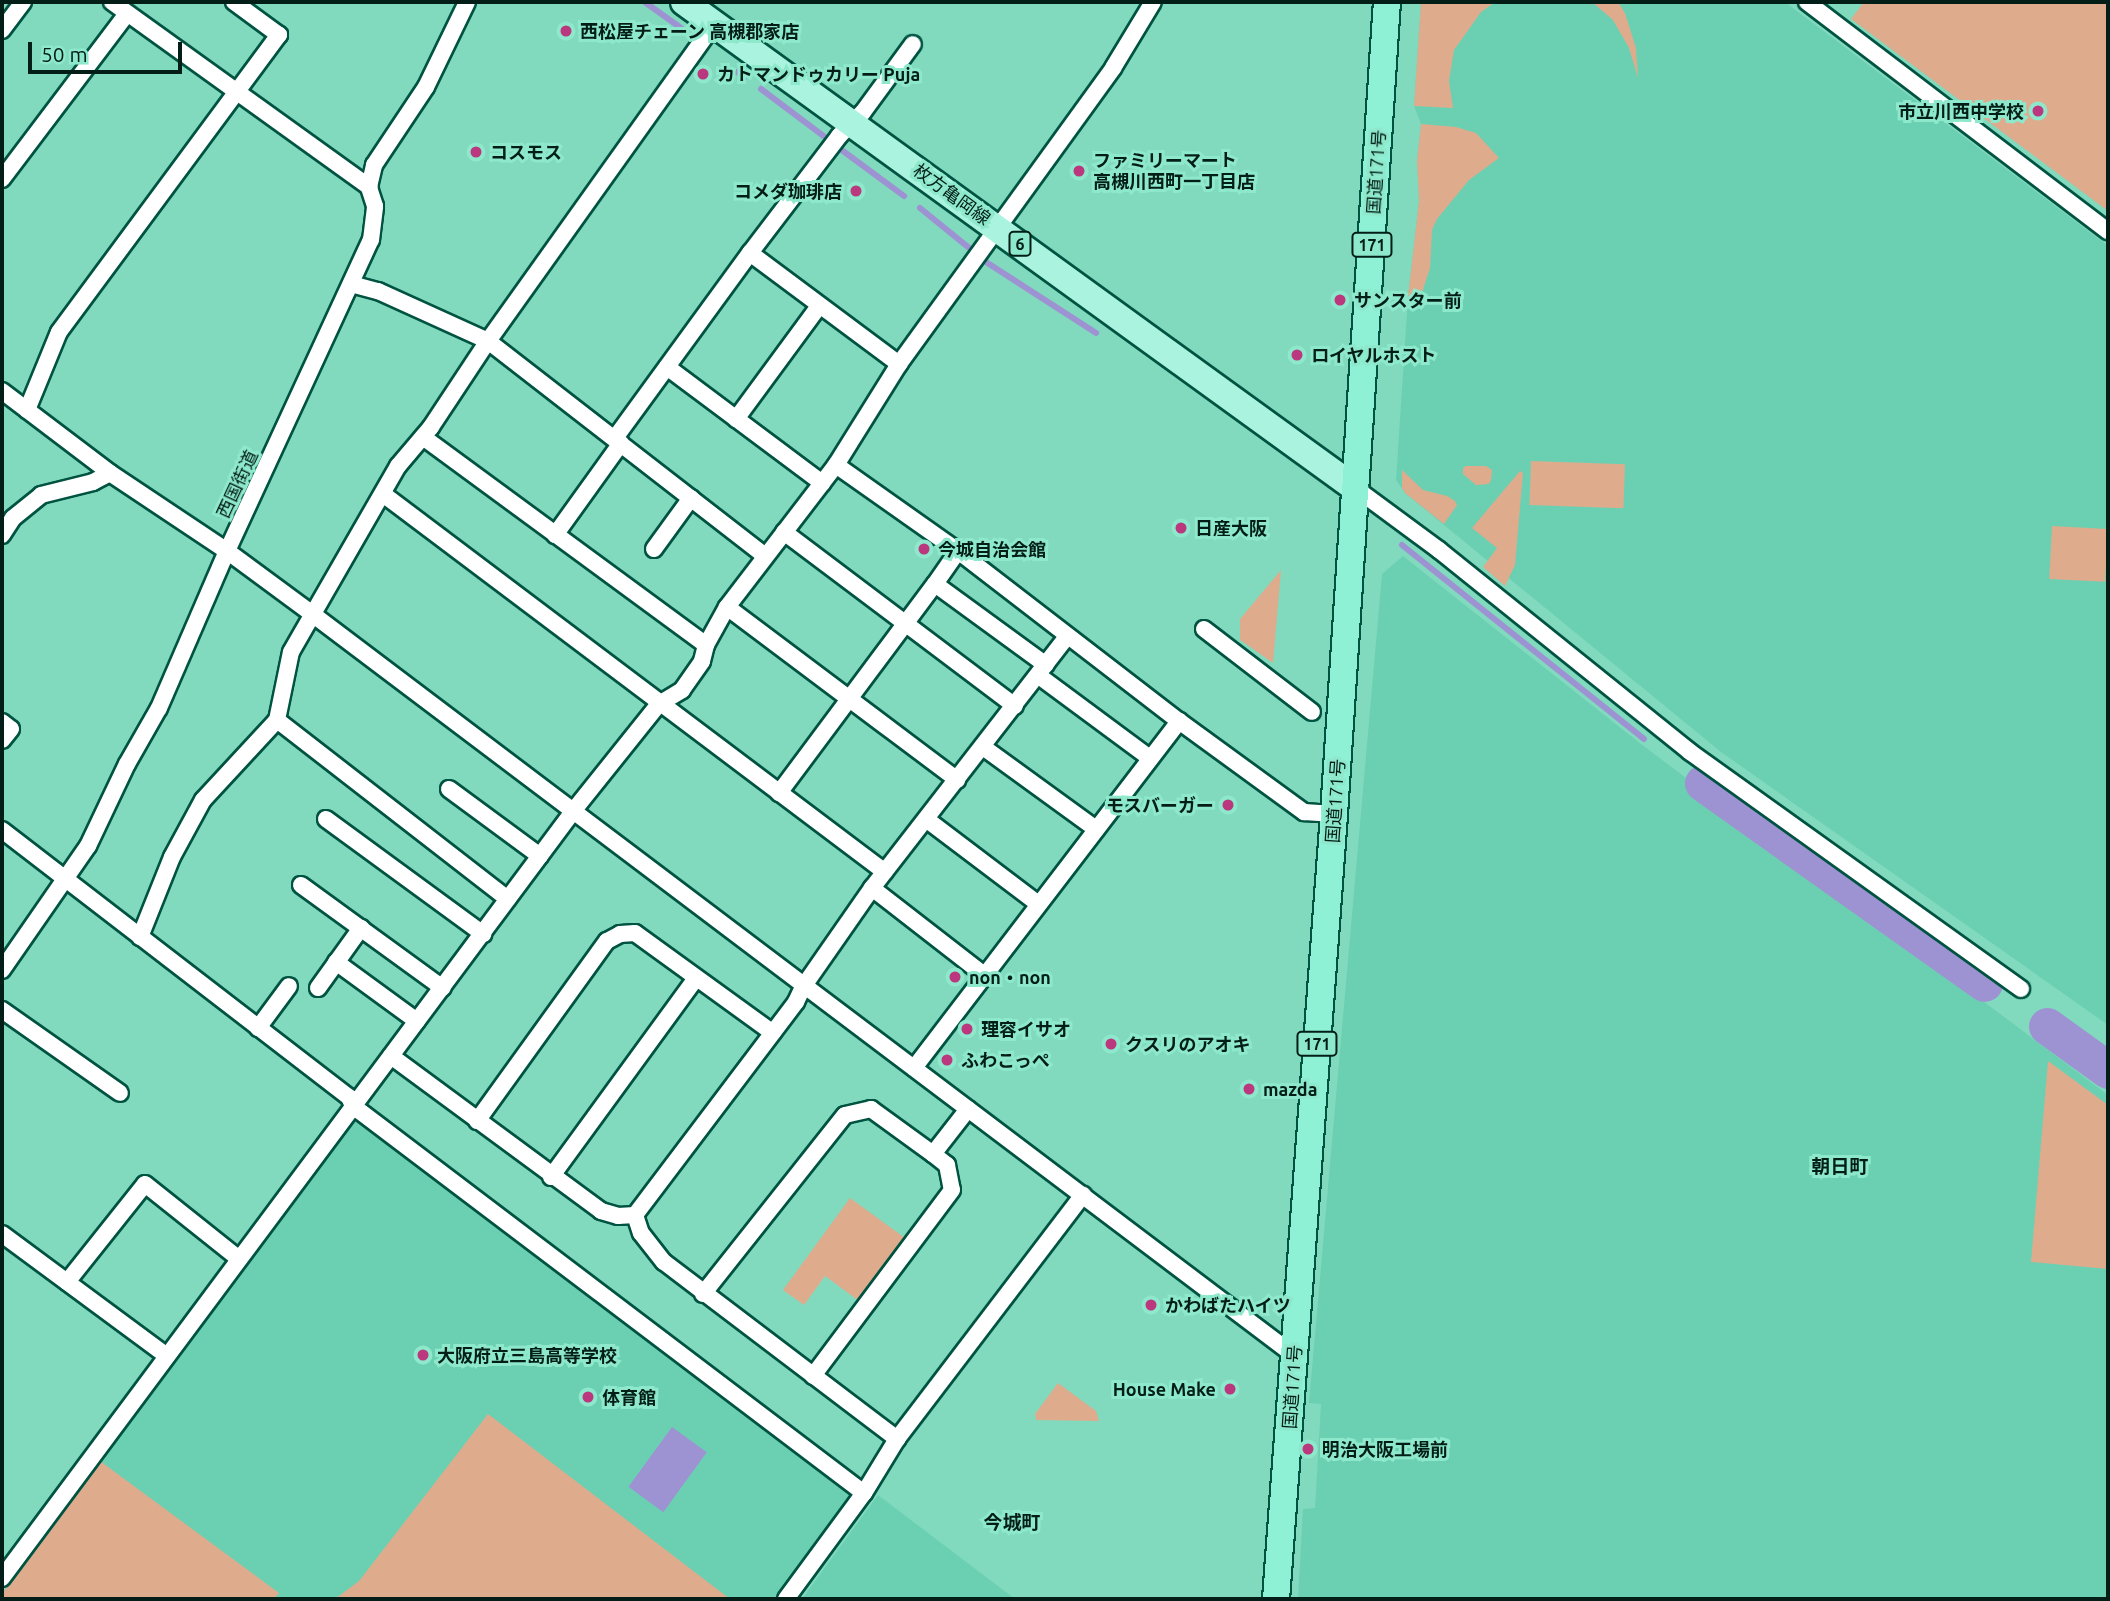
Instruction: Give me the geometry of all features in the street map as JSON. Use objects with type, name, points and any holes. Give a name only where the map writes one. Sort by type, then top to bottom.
[{"type":"highway","name":"国道171号","points":[[1276,1599],[1334,814],[1387,2]]},
{"type":"main road","name":"枚方亀岡線","points":[[684,2],[1355,488]]},
{"type":"street","points":[[2,30],[23,2]]},
{"type":"street","points":[[112,2],[369,187]]},
{"type":"street","points":[[27,410],[59,332],[279,35],[234,2]]},
{"type":"street","name":"西国街道","points":[[2,970],[68,879],[159,708],[227,551],[371,240],[375,206],[369,187],[374,165],[426,87],[467,2]]},
{"type":"street","points":[[2,1578],[575,810],[659,704],[682,690],[702,661],[706,645],[727,607],[836,465],[899,364],[1113,68],[1153,2]]},
{"type":"street","points":[[1807,2],[2108,231]]},
{"type":"street","points":[[4,170],[127,13]]},
{"type":"street","points":[[140,937],[172,857],[203,800],[277,720],[291,652],[311,613],[398,466],[423,437],[488,341],[714,24]]},
{"type":"street","points":[[555,535],[667,367],[750,253],[913,44]]},
{"type":"street","points":[[750,253],[899,364]]},
{"type":"street","points":[[351,284],[401,301],[488,341],[765,556]]},
{"type":"street","points":[[736,419],[819,306]]},
{"type":"street","points":[[667,367],[822,483]]},
{"type":"street","points":[[2,391],[110,473],[227,551],[311,613],[1294,1355]]},
{"type":"street","points":[[423,437],[706,645]]},
{"type":"street","points":[[836,465],[958,551],[1179,721],[1304,812],[1334,814]]},
{"type":"street","points":[[2,535],[7,514],[41,495],[93,482],[110,473]]},
{"type":"street","points":[[1355,488],[1439,550],[1690,752],[2021,989]]},
{"type":"street","points":[[383,494],[885,872]]},
{"type":"street","points":[[654,549],[691,498]]},
{"type":"street","points":[[784,532],[1014,706]]},
{"type":"street","points":[[779,793],[958,551]]},
{"type":"street","points":[[935,584],[1150,758]]},
{"type":"street","points":[[727,607],[957,779]]},
{"type":"street","points":[[1204,629],[1312,712]]},
{"type":"street","points":[[391,1056],[551,1177],[601,1211],[618,1216],[635,1215],[796,1002],[803,987],[872,888],[1043,671],[1067,636]]},
{"type":"street","points":[[277,720],[508,900]]},
{"type":"street","points":[[914,1068],[1037,903],[1179,721]]},
{"type":"street","points":[[2,722],[12,729],[2,740]]},
{"type":"street","points":[[983,747],[1096,830]]},
{"type":"street","points":[[449,789],[540,856]]},
{"type":"street","points":[[926,819],[1037,903]]},
{"type":"street","points":[[326,820],[483,934]]},
{"type":"street","points":[[2,830],[349,1097],[353,1106],[864,1493]]},
{"type":"street","points":[[301,885],[443,988]]},
{"type":"street","points":[[872,888],[983,974]]},
{"type":"street","points":[[318,988],[361,928]]},
{"type":"street","points":[[477,1121],[613,936],[635,933],[773,1033]]},
{"type":"street","points":[[336,962],[417,1021]]},
{"type":"street","points":[[551,1177],[696,978]]},
{"type":"street","points":[[258,1028],[289,986]]},
{"type":"street","points":[[2,1010],[120,1093]]},
{"type":"street","points":[[933,1154],[968,1109]]},
{"type":"street","points":[[703,1294],[845,1115],[871,1110],[933,1154],[947,1165],[952,1190],[813,1376]]},
{"type":"street","points":[[67,1282],[145,1184],[239,1259]]},
{"type":"street","points":[[786,1599],[864,1493],[897,1439],[1083,1195]]},
{"type":"street","points":[[635,1215],[641,1233],[664,1262],[897,1439]]},
{"type":"street","points":[[2,1234],[167,1356]]},
{"type":"shaded area","points":[[1421,2],[1785,2],[2108,246],[2108,1025],[1721,752],[1405,493],[1396,480],[1408,297],[1419,201],[1417,161],[1421,124],[1414,106]]},
{"type":"shaded area","points":[[1421,2],[1495,2],[1481,12],[1454,50],[1449,81],[1453,108],[1414,106]]},
{"type":"shaded area","points":[[1592,2],[1618,2],[1625,13],[1636,48],[1638,78],[1629,48],[1613,20]]},
{"type":"shaded area","name":"市立川西中学校","points":[[1864,2],[2108,2],[2108,211],[1851,19]]},
{"type":"shaded area","points":[[1421,124],[1456,127],[1476,133],[1499,158],[1469,180],[1437,219],[1432,230],[1430,268],[1420,299],[1408,297],[1419,201],[1417,161]]},
{"type":"shaded area","points":[[1531,461],[1625,464],[1623,508],[1529,505]]},
{"type":"shaded area","points":[[1486,466],[1492,470],[1489,484],[1476,485],[1463,474],[1463,468]]},
{"type":"shaded area","points":[[1402,470],[1423,490],[1447,496],[1455,501],[1457,505],[1444,524],[1405,493],[1402,488]]},
{"type":"shaded area","points":[[1520,471],[1523,473],[1515,565],[1505,586],[1483,567],[1497,548],[1472,528]]},
{"type":"shaded area","points":[[2052,526],[2108,529],[2105,582],[2049,579]]},
{"type":"shaded area","points":[[1403,556],[1641,744],[2108,1095],[2108,1599],[1298,1599],[1303,1509],[1315,1508],[1321,1404],[1309,1403],[1382,574]]},
{"type":"shaded area","points":[[1281,570],[1273,663],[1240,640],[1240,619]]},
{"type":"shaded area","points":[[2048,1061],[2108,1105],[2108,1269],[2031,1262]]},
{"type":"shaded area","name":"大阪府立三島高等学校","points":[[359,1121],[852,1494],[851,1502],[778,1599],[2,1599],[2,1594],[348,1122]]},
{"type":"shaded area","points":[[850,1198],[905,1238],[859,1301],[825,1276],[804,1305],[783,1290]]},
{"type":"shaded area","points":[[1058,1383],[1096,1411],[1099,1421],[1036,1420],[1035,1414]]},
{"type":"shaded area","points":[[488,1414],[730,1599],[335,1599],[359,1581]]},
{"type":"shaded area","points":[[672,1427],[707,1452],[663,1512],[629,1487]]},
{"type":"shaded area","points":[[100,1461],[279,1593],[274,1599],[2,1599],[2,1594]]},
{"type":"shaded area","points":[[878,1495],[1015,1599],[802,1599]]},
{"type":"waterway","points":[[646,3],[681,28]]},
{"type":"waterway","points":[[737,72],[745,77]]},
{"type":"waterway","points":[[761,89],[829,140]]},
{"type":"waterway","points":[[839,148],[904,196]]},
{"type":"waterway","points":[[920,208],[968,247]]},
{"type":"waterway","points":[[986,262],[1096,333]]},
{"type":"waterway","points":[[1402,545],[1644,739]]},
{"type":"waterway","points":[[1703,783],[1984,983]]},
{"type":"waterway","points":[[2047,1026],[2108,1070]]},
{"type":"place","name":"西松屋チェーン 高槻郡家店","points":[[566,31]]},
{"type":"place","name":"カトマンドゥカリー Puja","points":[[703,74]]},
{"type":"place","name":"市立川西中学校","points":[[2038,111]]},
{"type":"place","name":"コスモス","points":[[476,152]]},
{"type":"place","name":"ファミリーマート 高槻川西町一丁目店","points":[[1079,171]]},
{"type":"place","name":"コメダ珈琲店","points":[[856,191]]},
{"type":"place","name":"サンスター前","points":[[1340,300]]},
{"type":"place","name":"ロイヤルホスト","points":[[1297,355]]},
{"type":"place","name":"日産大阪","points":[[1181,528]]},
{"type":"place","name":"今城自治会館","points":[[924,549]]},
{"type":"place","name":"モスバーガー","points":[[1228,805]]},
{"type":"place","name":"non・non","points":[[955,977]]},
{"type":"place","name":"理容イサオ","points":[[967,1029]]},
{"type":"place","name":"クスリのアオキ","points":[[1111,1044]]},
{"type":"place","name":"ふわこっぺ","points":[[947,1060]]},
{"type":"place","name":"mazda","points":[[1249,1089]]},
{"type":"place","name":"かわばたハイツ","points":[[1151,1305]]},
{"type":"place","name":"大阪府立三島高等学校","points":[[423,1355]]},
{"type":"place","name":"House Make","points":[[1230,1389]]},
{"type":"place","name":"体育館","points":[[588,1397]]},
{"type":"place","name":"明治大阪工場前","points":[[1308,1449]]},
{"type":"district","name":"朝日町","points":[[1840,1167]]},
{"type":"district","name":"今城町","points":[[1012,1523]]}]
